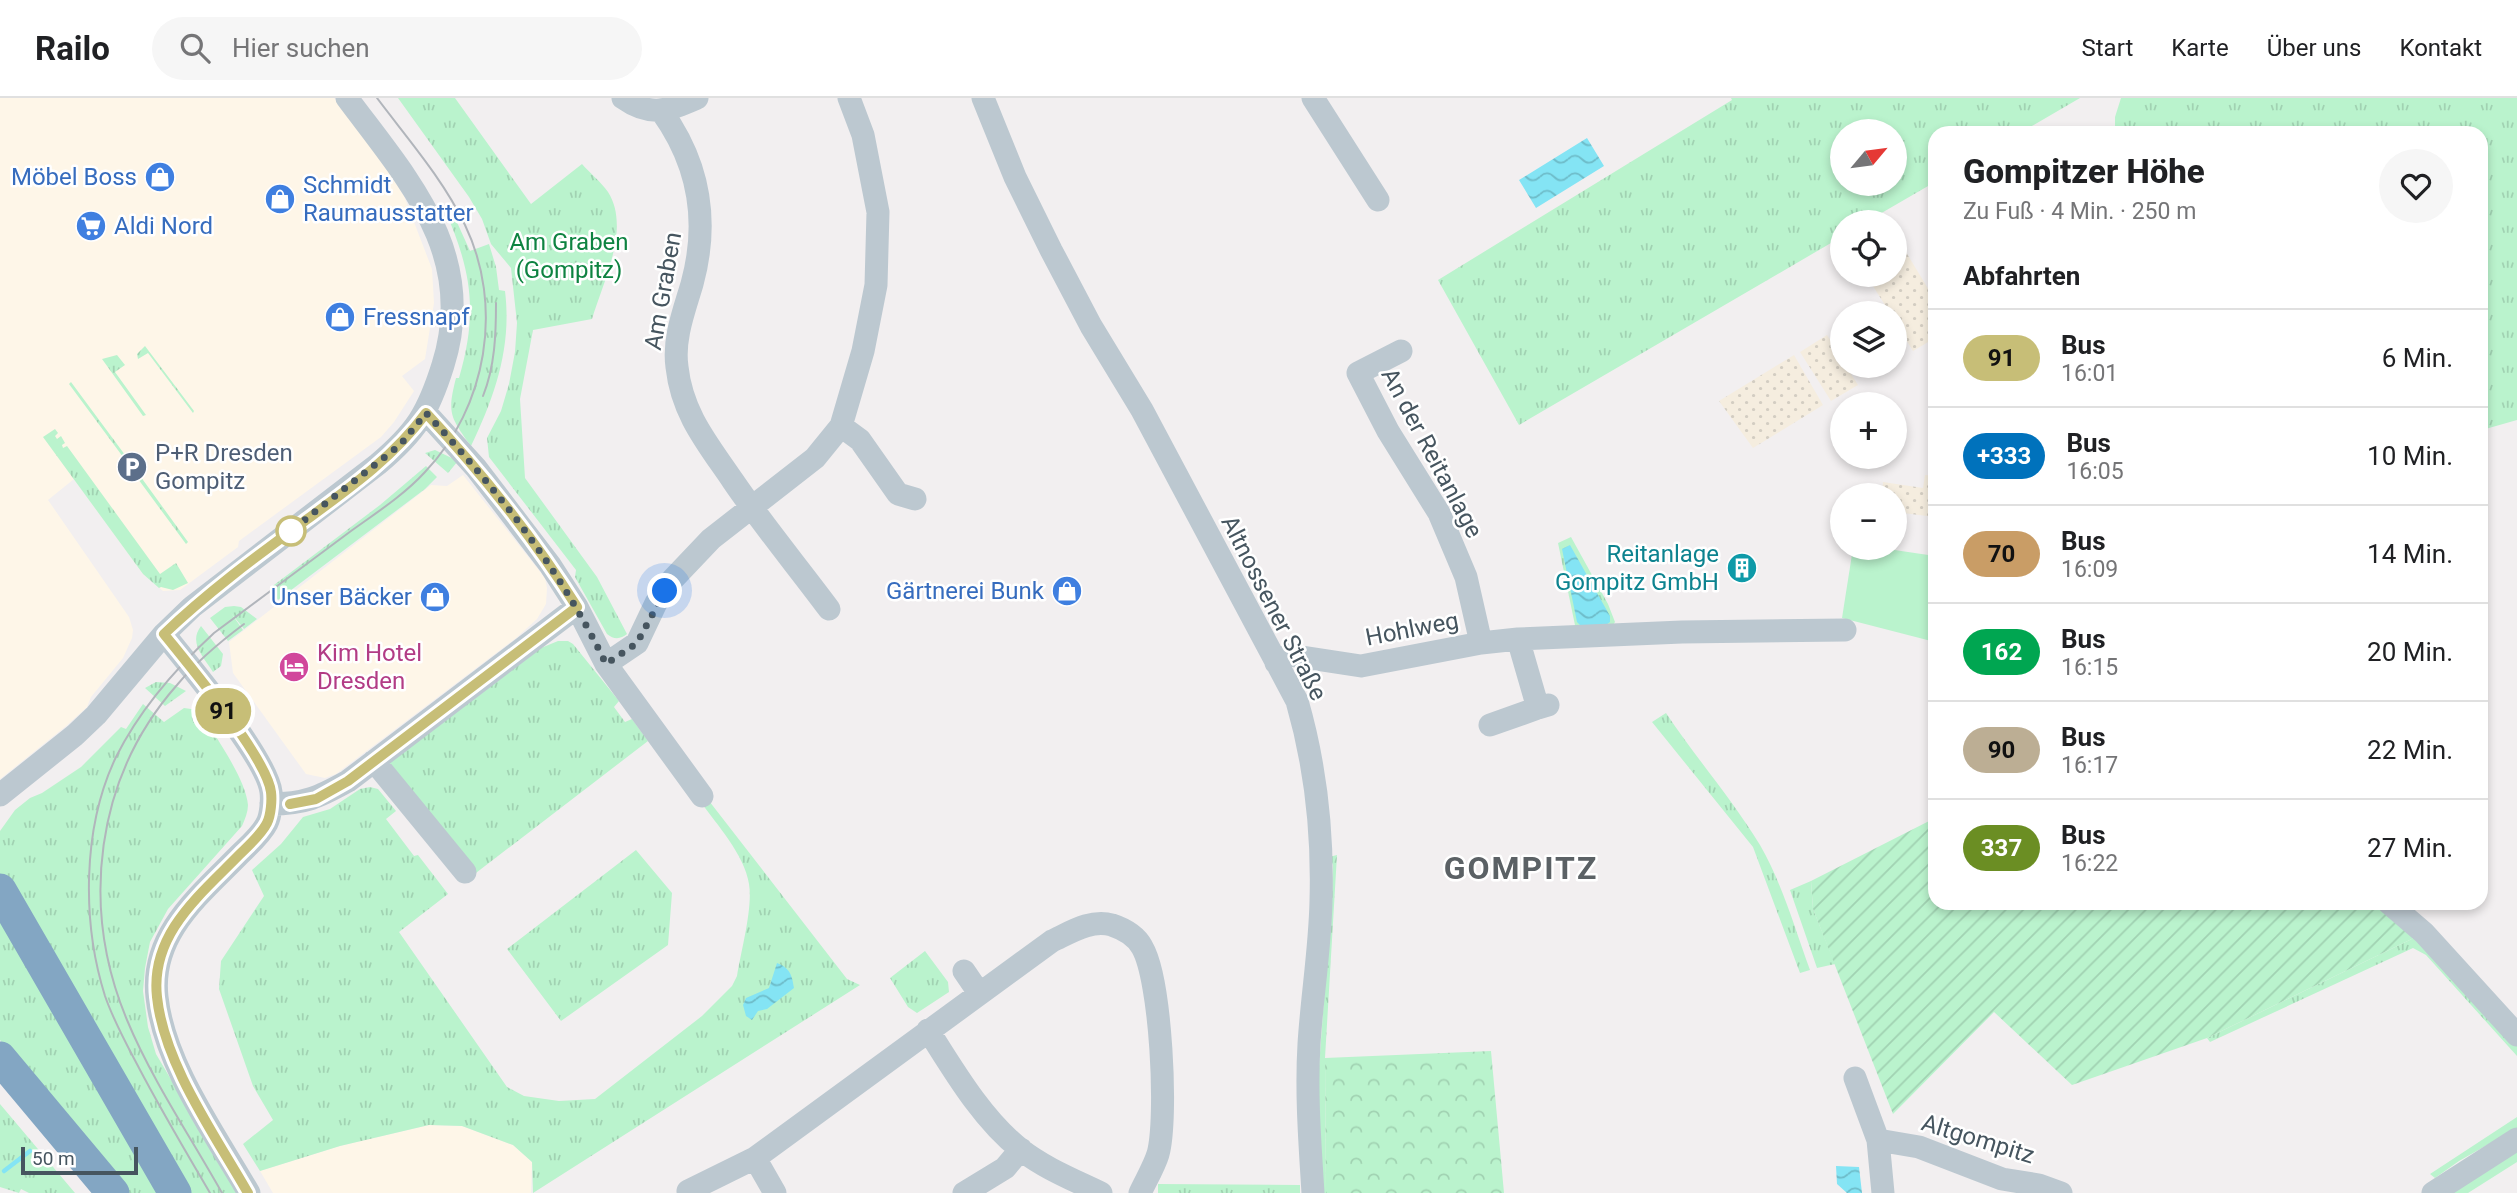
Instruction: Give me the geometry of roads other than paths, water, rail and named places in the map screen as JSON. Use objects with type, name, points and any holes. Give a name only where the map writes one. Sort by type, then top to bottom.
[{"type":"highway","points":[[0,890],[175,1193]]},
{"type":"highway","points":[[0,1058],[113,1193]]},
{"type":"highway","points":[[0,1090],[85,1193]]},
{"type":"street","points":[[0,795],[96,715],[164,634],[222,582],[330,502],[400,445],[426,413],[449,345],[454,306],[451,275],[443,244],[425,206],[347,98]]},
{"type":"street","points":[[623,98],[635,106],[662,112],[697,98]]},
{"type":"street","points":[[606,664],[637,643],[656,603],[673,579],[711,539],[815,458],[841,426],[863,351],[876,285],[878,212],[863,135],[849,98]]},
{"type":"street","points":[[1313,98],[1378,200]]},
{"type":"street","name":"Altnossener Straße","points":[[990,101],[1015,177],[1051,250],[1091,326],[1142,410],[1297,701],[1304,725],[1319,811],[1321,901],[1309,1046],[1308,1101],[1313,1193]]},
{"type":"street","name":"Am Graben","points":[[662,112],[686,154],[700,196],[701,233],[697,265],[678,332],[676,366],[688,412],[696,428],[751,507],[829,609]]},
{"type":"street","name":"An der Reitanlage","points":[[1401,351],[1358,373],[1388,431],[1439,513],[1466,577],[1480,643]]},
{"type":"street","points":[[426,413],[486,481],[550,565],[577,607],[606,664],[702,796]]},
{"type":"street","points":[[841,426],[860,440],[898,494],[915,499]]},
{"type":"street","points":[[271,803],[290,804],[316,799],[348,781],[577,607]]},
{"type":"street","name":"Hohlweg","points":[[1276,663],[1289,655],[1361,667],[1480,643],[1518,639],[1682,632],[1845,630]]},
{"type":"street","points":[[164,634],[253,752],[271,790],[267,823],[177,920],[164,947],[157,973],[156,993],[168,1047],[248,1193]]},
{"type":"street","points":[[1490,725],[1543,707],[1518,639]]},
{"type":"street","points":[[374,761],[465,872]]},
{"type":"street","points":[[2397,910],[2424,933],[2517,1035]]},
{"type":"street","points":[[688,1192],[755,1158],[1052,941],[1090,924],[1110,924],[1126,930],[1141,945],[1149,965],[1158,1012],[1161,1130],[1158,1154],[1140,1193]]},
{"type":"street","points":[[964,971],[979,993]]},
{"type":"street","points":[[928,1030],[990,1119],[1020,1149],[1063,1175],[1101,1193]]},
{"type":"street","points":[[1855,1079],[1878,1140],[1883,1193]]},
{"type":"street","points":[[2433,1193],[2517,1139]]},
{"type":"street","name":"Altgompitz","points":[[1878,1140],[1919,1147],[2002,1179],[2039,1185],[2061,1193]]},
{"type":"street","points":[[964,1193],[1005,1168],[1020,1149]]},
{"type":"street","points":[[755,1158],[775,1193]]},
{"type":"water","points":[[1587,138],[1604,166],[1536,208],[1519,180]]},
{"type":"water","points":[[1570,545],[1610,616],[1610,622],[1606,625],[1581,626],[1577,622],[1562,549]]},
{"type":"water","points":[[777,963],[790,972],[794,988],[767,1009],[758,1011],[752,1020],[746,1016],[743,1005],[746,998],[769,988]]},
{"type":"water","points":[[1836,1166],[1859,1167],[1862,1193],[1847,1193],[1837,1184]]},
{"type":"waterway","points":[[4,1171],[30,1151]]},
{"type":"tram line","points":[[210,1193],[147,1084],[105,996],[97,968],[89,907],[92,845],[97,814],[116,757],[136,722],[159,691],[214,633],[390,503],[417,480],[446,446],[463,417],[475,387],[483,354],[486,322],[484,289],[477,256],[465,225],[446,191],[377,98]]},
{"type":"tram line","points":[[483,396],[492,362],[496,303]]},
{"type":"tram line","points":[[222,1193],[160,1086],[127,1020],[112,977],[103,933],[101,889],[104,845],[113,802],[128,761],[149,721],[192,668],[244,624]]},
{"type":"place","name":"Möbel Boss","points":[[160,177]]},
{"type":"place","name":"Schmidt Raumausstatter","points":[[280,199]]},
{"type":"place","name":"Aldi Nord","points":[[91,226]]},
{"type":"place","name":"Fressnapf","points":[[340,317]]},
{"type":"place","name":"P+R Dresden Gompitz","points":[[132,467]]},
{"type":"place","name":"Reitanlage Gompitz GmbH","points":[[1742,568]]},
{"type":"place","name":"Gärtnerei Bunk","points":[[1067,591]]},
{"type":"place","name":"Unser Bäcker","points":[[435,597]]},
{"type":"place","name":"Kim Hotel Dresden","points":[[294,667]]},
{"type":"district","name":"GOMPITZ","points":[[1521,868]]},
{"type":"park label","name":"Am Graben (Gompitz)","points":[[569,256]]}]
